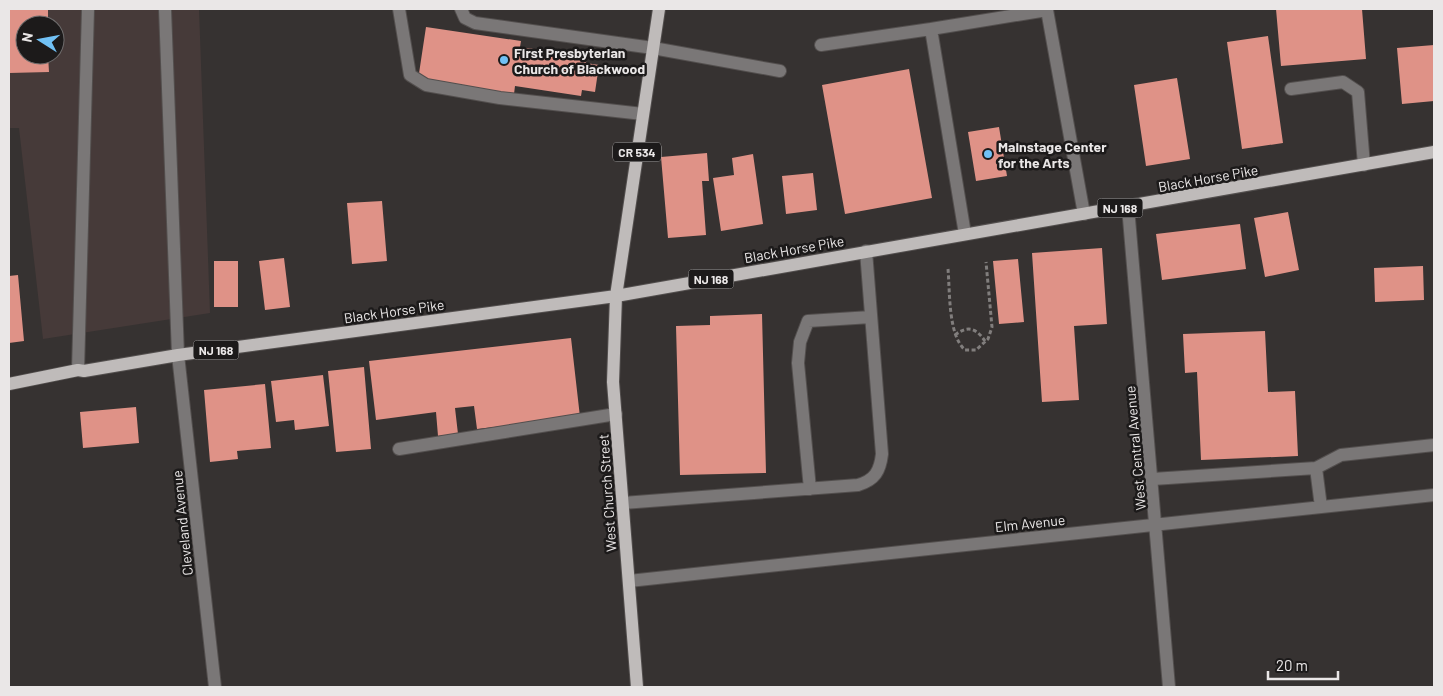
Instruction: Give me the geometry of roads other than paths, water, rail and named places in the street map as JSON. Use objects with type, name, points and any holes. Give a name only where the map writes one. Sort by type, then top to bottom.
[{"type":"main road","name":"CR 534","points":[[616,296],[659,9]]},
{"type":"main road","name":"Black Horse Pike","points":[[9,384],[78,370],[84,371],[178,355],[616,296],[1434,152]]},
{"type":"main road","name":"West Church Street","points":[[616,296],[613,382],[637,687]]},
{"type":"street","points":[[78,370],[88,9]]},
{"type":"street","name":"Cleveland Avenue","points":[[165,9],[178,355],[215,687]]},
{"type":"street","points":[[399,9],[410,75],[426,85],[500,98],[643,114]]},
{"type":"street","points":[[460,9],[465,18],[475,23],[653,48],[780,71]]},
{"type":"street","points":[[822,45],[931,30],[1047,10],[1084,214]]},
{"type":"street","points":[[931,30],[965,234]]},
{"type":"street","points":[[1291,89],[1343,82],[1358,92],[1364,165]]},
{"type":"street","name":"West Central Avenue","points":[[1128,207],[1157,525],[1169,687]]},
{"type":"street","points":[[623,503],[810,489],[866,483],[874,478],[881,468],[882,454],[866,251]]},
{"type":"street","points":[[810,489],[798,363],[800,342],[808,321],[871,317]]},
{"type":"street","points":[[399,449],[616,414]]},
{"type":"street","points":[[1153,479],[1316,468],[1341,454],[1434,445]]},
{"type":"street","points":[[1316,468],[1321,508]]},
{"type":"street","name":"Elm Avenue","points":[[629,581],[1434,495]]},
{"type":"place","name":"First Presbyterian Church of Blackwood","points":[[504,60]]},
{"type":"place","name":"Mainstage Center for the Arts","points":[[988,154]]}]
